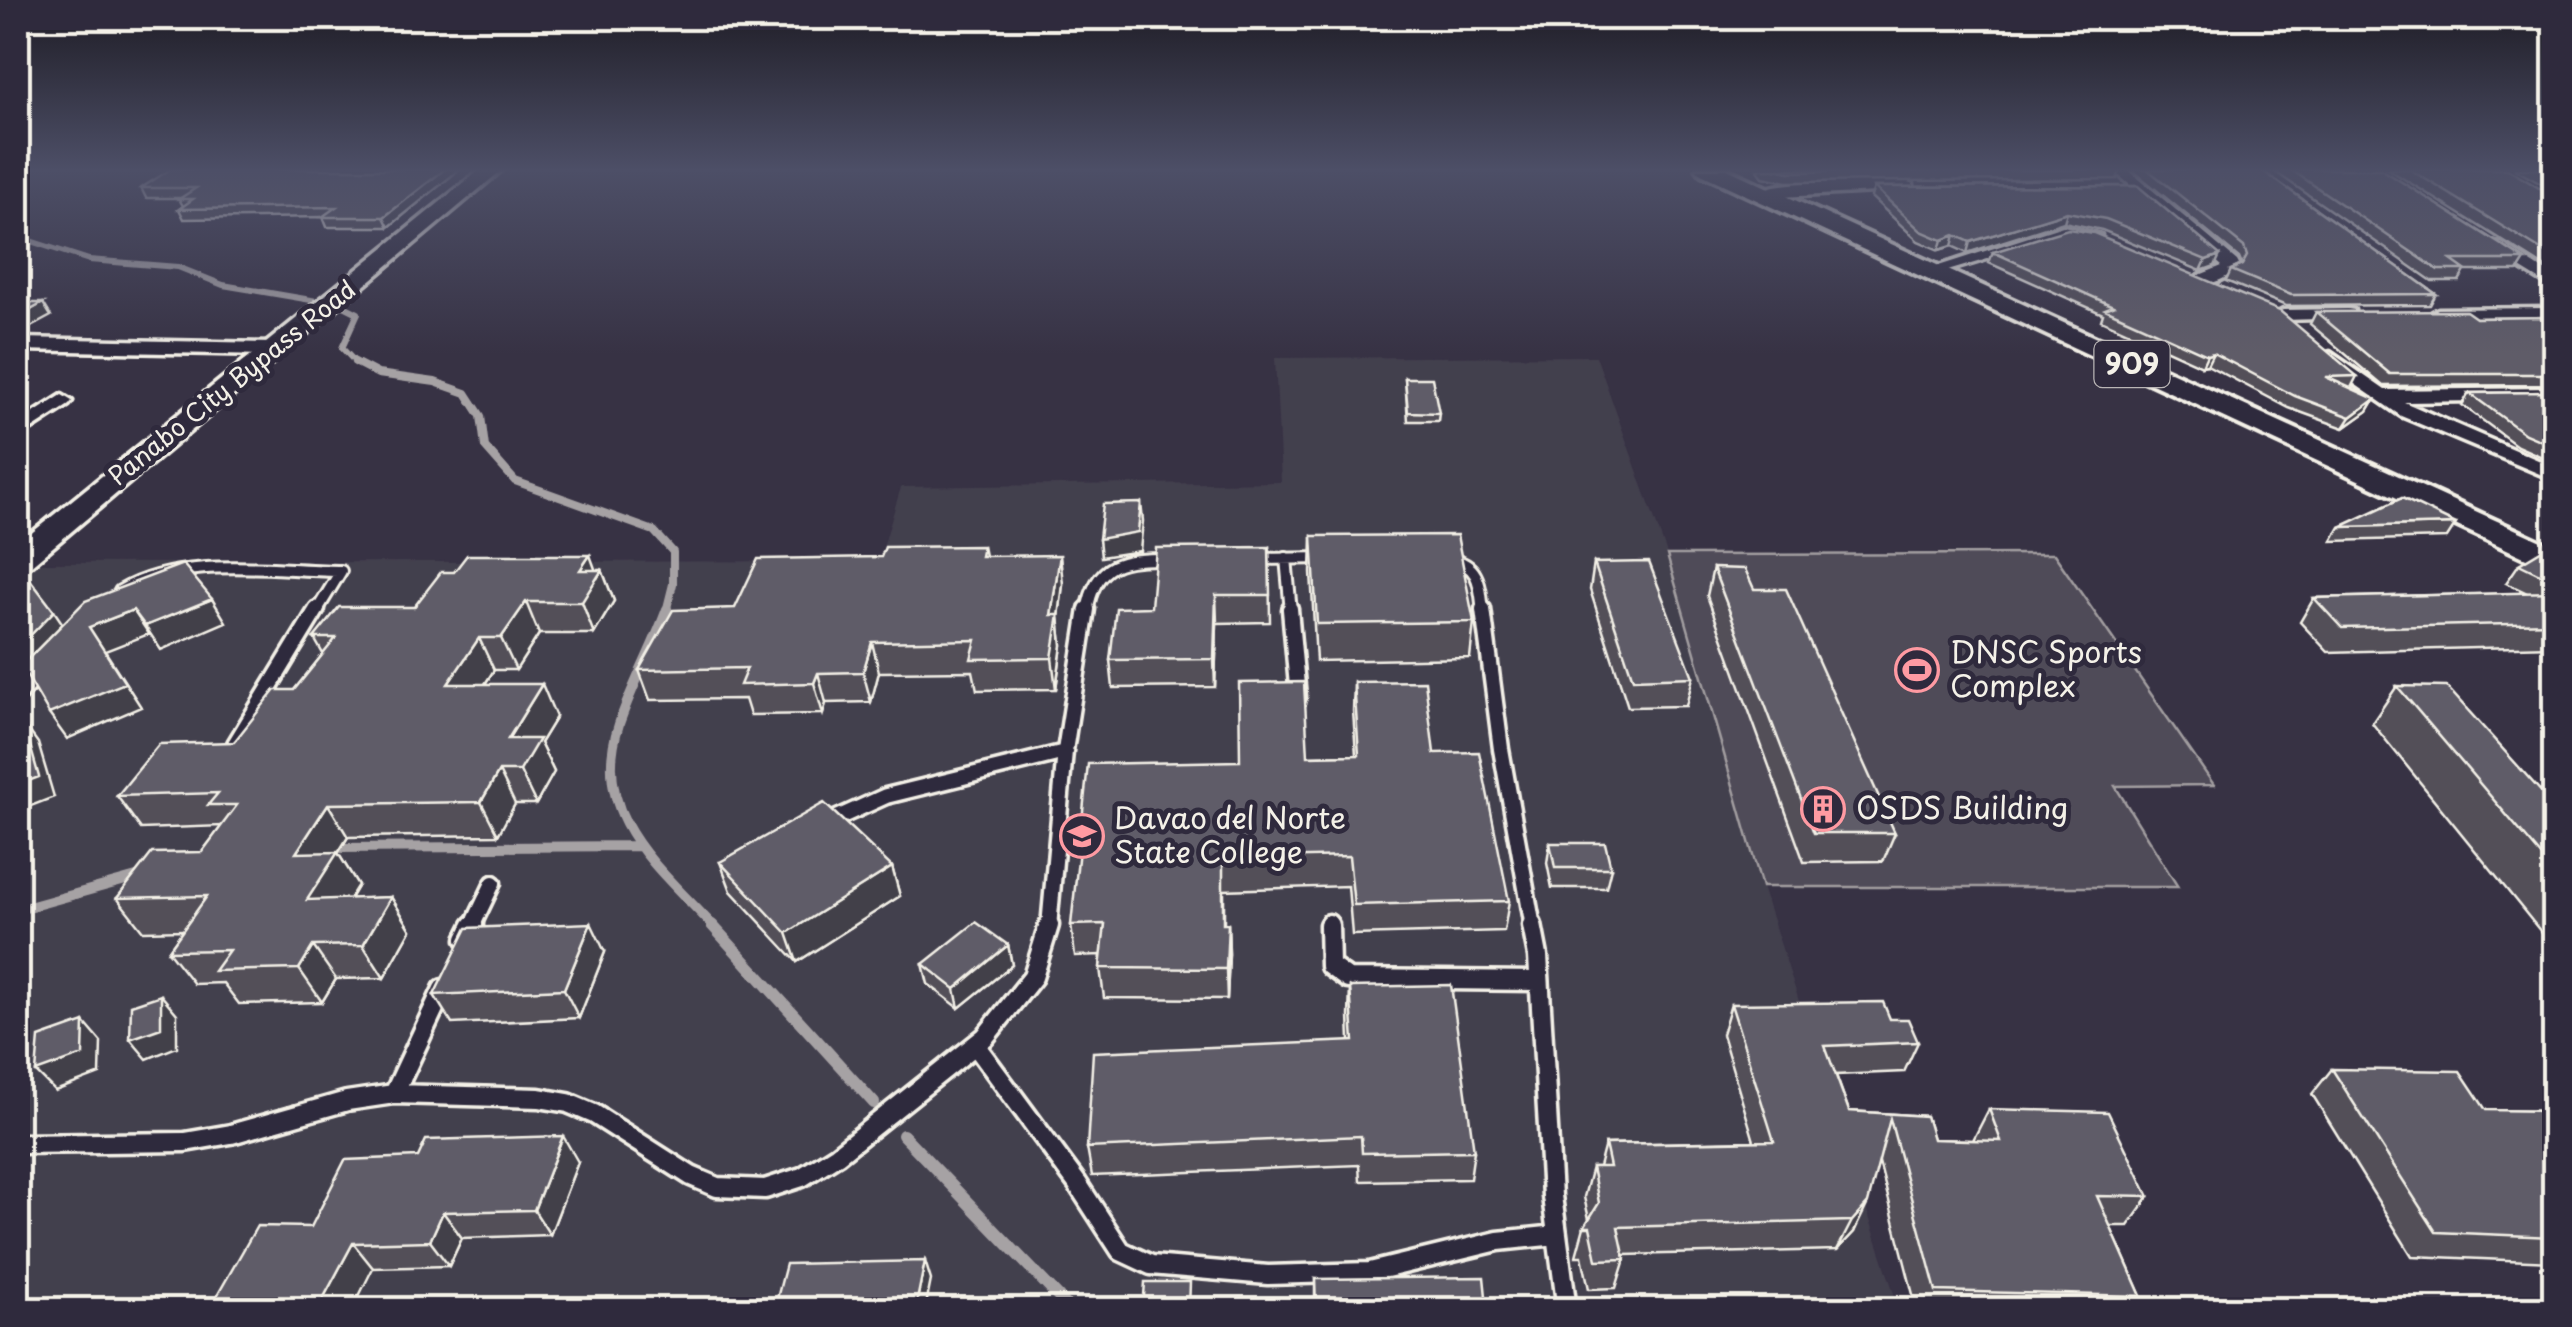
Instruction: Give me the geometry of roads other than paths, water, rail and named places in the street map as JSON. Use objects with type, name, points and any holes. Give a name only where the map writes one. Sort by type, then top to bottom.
[{"type":"main road","name":"Panabo City Bypass Road","points":[[18,560],[417,231]]},
{"type":"main road","name":"909","points":[[1845,231],[2554,560]]},
{"type":"street","points":[[1931,271],[2062,231],[2084,232],[2113,243]]},
{"type":"street","points":[[2191,231],[2230,264],[2228,270],[2202,280]]},
{"type":"street","points":[[2472,231],[2554,284]]},
{"type":"street","points":[[2185,272],[2235,294]]},
{"type":"street","points":[[2429,292],[2460,314]]},
{"type":"street","points":[[2362,314],[2275,311],[2377,396],[2554,474]]},
{"type":"street","points":[[2421,314],[2554,313]]},
{"type":"street","points":[[18,344],[272,350]]},
{"type":"street","points":[[2377,396],[2554,394]]},
{"type":"street","points":[[18,432],[62,401]]},
{"type":"lane","points":[[1286,558],[1298,700]]},
{"type":"lane","points":[[1232,559],[1341,558]]},
{"type":"lane","points":[[1434,558],[1464,561],[1476,570],[1479,578],[1501,749],[1540,981],[1557,1235],[1567,1310]]},
{"type":"lane","points":[[18,1144],[134,1145],[207,1139],[394,1094],[544,1098],[576,1104],[690,1175],[718,1188],[748,1191],[798,1179],[835,1156],[976,1046],[1018,1000],[1034,975],[1046,944],[1065,752],[1092,585],[1101,573],[1125,561],[1179,559]]},
{"type":"lane","points":[[109,602],[138,580],[185,568],[341,571],[233,746]]},
{"type":"lane","points":[[18,696],[57,656]]},
{"type":"lane","points":[[808,832],[886,796],[1065,752]]},
{"type":"lane","points":[[459,955],[493,883]]},
{"type":"lane","points":[[1329,922],[1330,966],[1348,979],[1540,981]]},
{"type":"lane","points":[[394,1094],[451,973]]},
{"type":"lane","points":[[976,1046],[1076,1182],[1121,1251],[1150,1264],[1268,1276],[1370,1272],[1498,1241],[1557,1235]]},
{"type":"waterway","points":[[18,237],[89,260],[178,267],[223,285],[317,301]]},
{"type":"waterway","points":[[338,303],[358,313],[342,348],[355,362]]},
{"type":"waterway","points":[[355,362],[378,374],[435,382],[466,393],[481,416],[485,447],[515,481],[654,531],[673,552],[673,584],[666,611]]},
{"type":"waterway","points":[[666,611],[619,724],[612,757],[613,786],[634,837],[714,927]]},
{"type":"waterway","points":[[333,848],[640,846]]},
{"type":"waterway","points":[[18,910],[140,876]]},
{"type":"waterway","points":[[712,925],[874,1103]]},
{"type":"waterway","points":[[903,1135],[1071,1310]]},
{"type":"place","name":"DNSC Sports Complex","points":[[1917,670]]},
{"type":"place","name":"OSDS Building","points":[[1823,809]]},
{"type":"place","name":"Davao del Norte State College","points":[[1082,836]]}]
